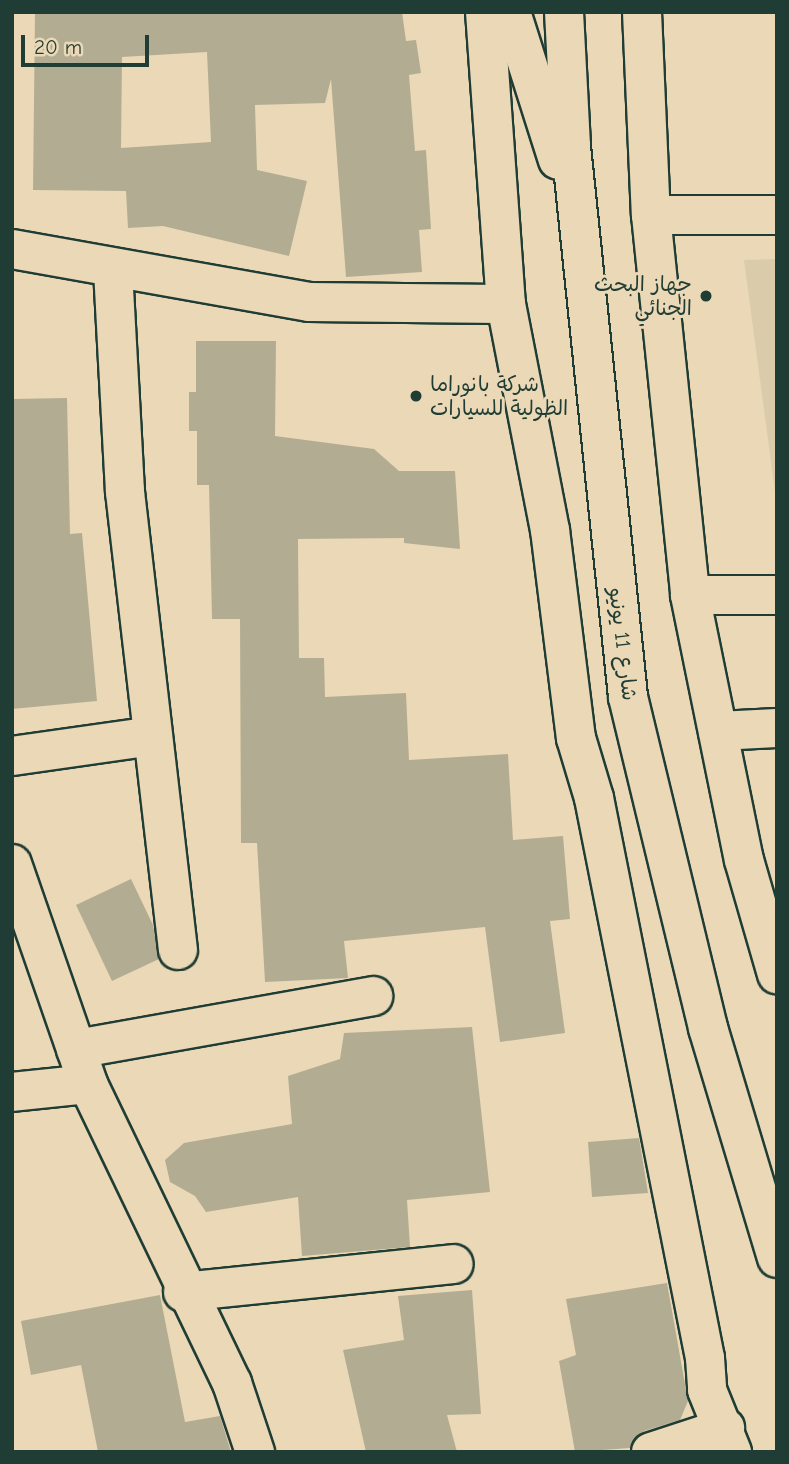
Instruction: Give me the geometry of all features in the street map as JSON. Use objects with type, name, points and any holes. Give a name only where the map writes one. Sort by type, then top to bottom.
[{"type":"main road","points":[[485,12],[506,304],[550,530],[576,738],[594,798],[705,1358],[707,1390],[729,1440],[651,1452]]},
{"type":"main road","points":[[511,12],[579,226]]},
{"type":"main road","name":"شارع 11 يونيو","points":[[564,12],[579,226],[628,697],[709,1028],[777,1258]]},
{"type":"main road","points":[[642,12],[652,215],[690,595],[744,860],[777,974]]},
{"type":"main road","points":[[652,215],[777,215]]},
{"type":"main road","points":[[12,249],[113,270],[309,302],[506,304]]},
{"type":"main road","points":[[113,270],[125,492],[178,950]]},
{"type":"main road","points":[[690,595],[777,595]]},
{"type":"main road","points":[[718,731],[777,728]]},
{"type":"main road","points":[[12,756],[152,736]]},
{"type":"main road","points":[[12,864],[82,1066],[183,1292],[232,1383],[255,1452]]},
{"type":"main road","points":[[12,1091],[82,1066],[373,996]]},
{"type":"main road","points":[[183,1292],[454,1265]]},
{"type":"shaded area","points":[[777,259],[777,507],[744,260]]},
{"type":"building","points":[[35,12],[402,12],[406,41],[416,40],[421,73],[409,75],[415,151],[426,150],[431,229],[419,230],[422,272],[346,277],[331,79],[325,103],[255,105],[257,170],[307,181],[289,256],[163,226],[128,228],[126,191],[33,190]],"holes":[[[207,52],[211,142],[121,148],[122,57]]]},
{"type":"building","points":[[196,341],[276,341],[275,436],[374,449],[399,471],[455,471],[460,549],[404,543],[404,538],[298,539],[299,658],[324,658],[325,697],[406,693],[409,760],[508,754],[513,840],[563,836],[570,919],[550,921],[565,1033],[500,1042],[485,927],[344,941],[348,978],[265,982],[257,843],[241,843],[240,619],[212,619],[209,485],[197,485],[197,431],[189,431],[189,392],[196,392]]},
{"type":"building","points":[[67,398],[70,534],[82,533],[97,701],[12,709],[12,399]]},
{"type":"building","points":[[131,879],[153,925],[159,959],[112,981],[76,905]]},
{"type":"building","points":[[472,1027],[490,1192],[407,1200],[410,1247],[302,1256],[298,1197],[206,1212],[195,1196],[170,1182],[165,1160],[184,1143],[292,1124],[288,1076],[340,1059],[344,1033]]},
{"type":"building","points":[[639,1138],[648,1193],[592,1197],[588,1142]]},
{"type":"building","points":[[667,1283],[688,1401],[680,1420],[644,1431],[630,1448],[575,1452],[559,1361],[576,1355],[566,1299]]},
{"type":"building","points":[[472,1290],[481,1414],[447,1415],[457,1452],[366,1452],[343,1350],[404,1340],[398,1296]]},
{"type":"building","points":[[160,1295],[185,1422],[220,1416],[231,1452],[98,1452],[81,1365],[31,1375],[21,1321]]},
{"type":"place","name":"جهاز البحث الجنائي","points":[[706,296]]},
{"type":"place","name":"شركة بانوراما الظولية للسيارات","points":[[416,396]]}]
